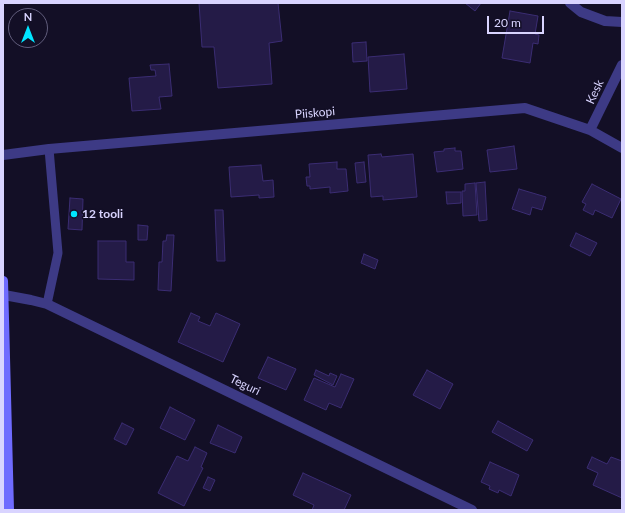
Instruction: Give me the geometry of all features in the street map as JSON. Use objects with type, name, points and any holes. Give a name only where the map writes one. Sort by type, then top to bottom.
[{"type":"main road","points":[[3,281],[9,510]]},
{"type":"street","points":[[570,3],[581,12],[605,21],[622,22]]},
{"type":"street","name":"Kesk","points":[[590,130],[622,65]]},
{"type":"street","name":"Piiskopi","points":[[3,155],[49,149],[525,108],[590,130],[622,148]]},
{"type":"street","name":"Teguri","points":[[4,295],[47,304],[472,510]]},
{"type":"lane","points":[[47,304],[58,253],[49,149]]},
{"type":"building","points":[[199,3],[278,3],[282,41],[269,43],[272,84],[218,88],[214,47],[202,47]]},
{"type":"building","points":[[465,3],[481,3],[475,11]]},
{"type":"building","points":[[510,11],[538,16],[535,34],[539,35],[538,44],[533,43],[530,63],[502,58]]},
{"type":"building","points":[[366,42],[367,61],[353,62],[352,43]]},
{"type":"building","points":[[404,54],[407,89],[370,92],[368,57]]},
{"type":"building","points":[[169,64],[172,96],[159,97],[161,109],[132,111],[129,78],[156,76],[155,70],[151,70],[150,65]]},
{"type":"building","points":[[514,146],[517,169],[490,172],[487,150]]},
{"type":"building","points":[[455,148],[455,151],[461,151],[463,169],[437,172],[434,152]]},
{"type":"building","points":[[381,154],[382,157],[413,154],[417,197],[383,200],[383,196],[371,197],[368,155]]},
{"type":"building","points":[[337,162],[337,169],[346,169],[348,191],[330,193],[330,187],[310,189],[310,186],[307,186],[306,177],[310,177],[309,164]]},
{"type":"building","points":[[364,162],[366,182],[357,183],[355,163]]},
{"type":"building","points":[[261,165],[263,181],[273,180],[274,197],[259,198],[259,195],[231,197],[229,167]]},
{"type":"building","points":[[485,182],[487,220],[479,221],[476,183]]},
{"type":"building","points":[[475,183],[477,215],[463,216],[462,191],[465,191],[465,184]]},
{"type":"building","points":[[592,184],[621,199],[612,218],[595,210],[593,215],[583,210],[586,204],[582,202]]},
{"type":"building","points":[[519,189],[546,197],[542,210],[532,207],[530,215],[512,209]]},
{"type":"building","points":[[446,192],[461,192],[461,203],[447,204]]},
{"type":"building","points":[[70,198],[83,199],[82,230],[68,229]]},
{"type":"building","points":[[215,210],[223,210],[225,261],[217,261]]},
{"type":"building","points":[[138,225],[148,226],[147,240],[138,240]]},
{"type":"building","points":[[576,233],[597,243],[590,256],[570,246]]},
{"type":"building","points":[[167,235],[174,235],[171,291],[158,290],[159,262],[162,262],[163,241],[166,241]]},
{"type":"building","points":[[98,241],[126,241],[126,262],[134,262],[134,280],[98,279]]},
{"type":"building","points":[[364,254],[378,260],[375,269],[361,263]]},
{"type":"building","points":[[191,313],[200,317],[198,321],[210,326],[216,313],[240,324],[223,362],[178,342]]},
{"type":"building","points":[[268,357],[296,369],[286,390],[258,378]]},
{"type":"building","points":[[316,370],[329,376],[330,373],[337,376],[333,385],[314,375]]},
{"type":"building","points":[[427,370],[453,384],[440,409],[413,395]]},
{"type":"building","points":[[341,374],[354,379],[341,408],[329,403],[326,410],[304,400],[314,378],[335,387]]},
{"type":"building","points":[[170,407],[195,420],[185,440],[160,428]]},
{"type":"building","points":[[498,421],[533,440],[527,451],[492,432]]},
{"type":"building","points":[[122,423],[134,429],[126,445],[114,439]]},
{"type":"building","points":[[218,425],[242,437],[235,453],[210,443]]},
{"type":"building","points":[[195,447],[207,453],[201,467],[203,468],[184,506],[158,493],[177,456],[188,461]]},
{"type":"building","points":[[592,457],[607,464],[611,457],[622,461],[622,498],[593,485],[598,473],[587,468]]},
{"type":"building","points":[[490,462],[519,475],[511,496],[499,490],[498,493],[489,489],[490,486],[481,482]]},
{"type":"building","points":[[303,473],[351,495],[344,510],[312,510],[314,505],[293,495]]},
{"type":"building","points":[[208,477],[215,480],[210,491],[203,488]]},
{"type":"place","name":"12 tooli","points":[[74,214]]}]
